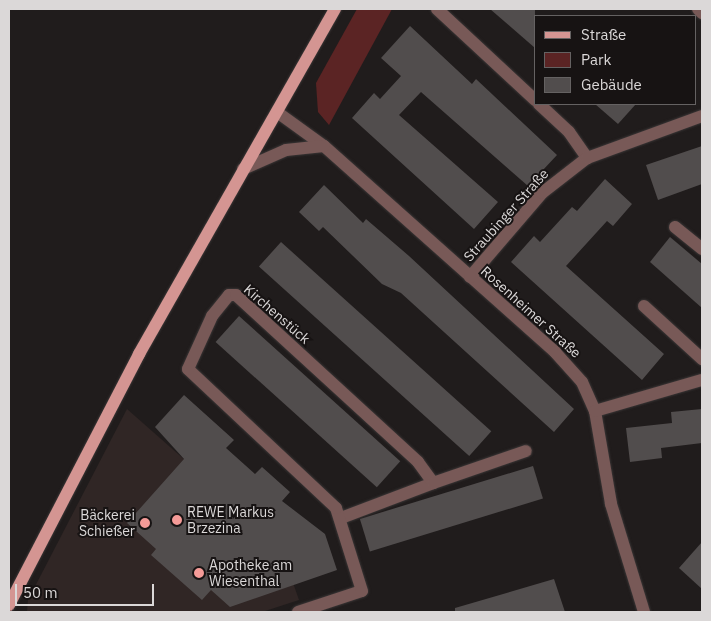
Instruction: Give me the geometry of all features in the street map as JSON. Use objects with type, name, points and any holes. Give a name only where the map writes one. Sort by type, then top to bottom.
[{"type":"main road","points":[[9,605],[139,354],[335,9]]},
{"type":"street","points":[[437,9],[534,99]]},
{"type":"street","points":[[698,9],[702,13]]},
{"type":"street","points":[[540,105],[569,132],[587,158]]},
{"type":"street","name":"Rosenheimer Straße","points":[[277,112],[324,146],[570,367],[595,411],[611,504],[644,612]]},
{"type":"street","name":"Straubinger Straße","points":[[470,277],[542,193],[587,158],[702,116]]},
{"type":"street","points":[[243,170],[286,150],[324,146]]},
{"type":"street","points":[[674,227],[702,249]]},
{"type":"street","name":"Kirchenstück","points":[[298,612],[362,591],[341,518],[331,503],[191,375],[189,363],[212,316],[233,293],[418,462],[433,483]]},
{"type":"street","points":[[644,306],[702,359]]},
{"type":"street","points":[[595,411],[702,380]]},
{"type":"street","points":[[341,518],[433,483],[526,451]]},
{"type":"shaded area","points":[[127,409],[279,543],[299,600],[262,612],[27,612],[28,600]]},
{"type":"green space","points":[[357,9],[392,9],[329,125],[318,112],[316,83]]},
{"type":"building","points":[[490,9],[535,9],[534,47]]},
{"type":"building","points":[[410,26],[472,84],[476,79],[557,155],[528,186],[421,92],[399,115],[498,202],[474,229],[352,118],[374,93],[380,99],[401,76],[381,58]]},
{"type":"building","points":[[596,105],[635,105],[618,124]]},
{"type":"building","points":[[702,146],[702,184],[658,200],[646,165]]},
{"type":"building","points":[[605,179],[632,204],[613,226],[607,221],[566,266],[664,354],[642,380],[511,262],[534,236],[540,242],[572,207],[577,211]]},
{"type":"building","points":[[324,185],[363,223],[366,219],[409,256],[574,409],[554,432],[401,293],[382,284],[323,227],[319,231],[299,212]]},
{"type":"building","points":[[670,237],[702,264],[702,308],[650,262]]},
{"type":"building","points":[[281,242],[491,431],[469,456],[259,267]]},
{"type":"building","points":[[239,316],[400,461],[377,487],[216,342]]},
{"type":"building","points":[[184,395],[234,440],[226,448],[255,474],[262,467],[290,492],[282,501],[325,534],[337,570],[230,607],[211,590],[202,600],[151,555],[156,549],[127,523],[184,459],[155,427]]},
{"type":"building","points":[[702,409],[702,443],[661,448],[662,458],[630,462],[626,428],[672,423],[671,412]]},
{"type":"building","points":[[533,466],[543,499],[370,551],[360,519]]},
{"type":"building","points":[[702,542],[702,589],[679,568]]},
{"type":"building","points":[[554,579],[565,612],[455,612],[455,608]]},
{"type":"place","name":"REWE Markus Brzezina","points":[[177,520]]},
{"type":"place","name":"Bäckerei Schießer","points":[[145,523]]},
{"type":"place","name":"Apotheke am Wiesenthal","points":[[199,573]]}]
